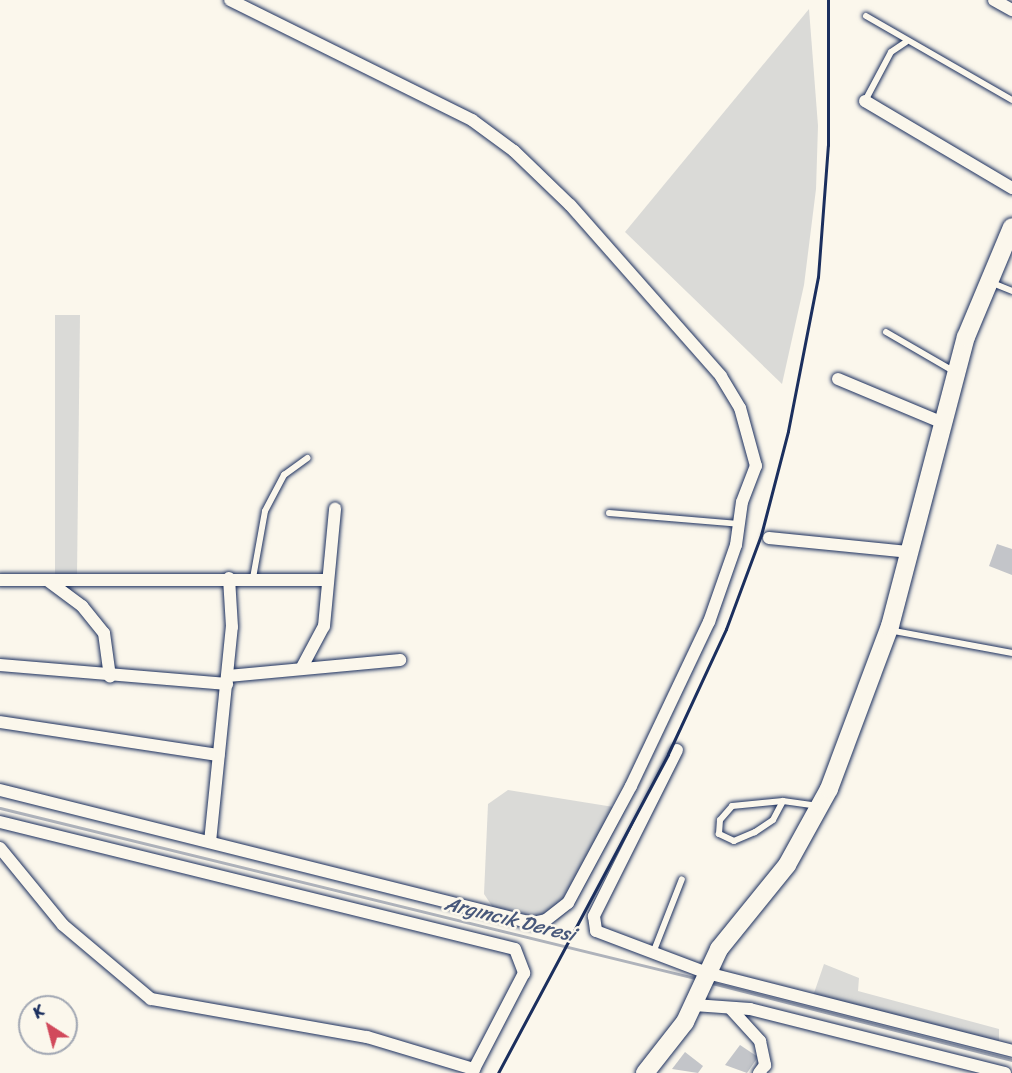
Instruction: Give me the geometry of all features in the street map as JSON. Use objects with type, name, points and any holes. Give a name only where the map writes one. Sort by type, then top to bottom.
[{"type":"street","points":[[0,790],[532,922],[553,917],[572,897],[709,622],[739,524],[756,459],[735,397],[551,186],[472,120],[230,0]]},
{"type":"street","points":[[994,0],[1012,10]]},
{"type":"street","points":[[865,101],[1012,188]]},
{"type":"street","points":[[645,1073],[697,1000],[719,949],[787,865],[820,808],[889,630],[956,372],[988,281],[1012,227]]},
{"type":"street","points":[[838,379],[943,423]]},
{"type":"street","points":[[300,669],[324,626],[335,509]]},
{"type":"street","points":[[770,538],[910,552]]},
{"type":"street","points":[[210,842],[227,680],[229,578]]},
{"type":"street","points":[[0,580],[253,578],[328,580]]},
{"type":"street","points":[[47,580],[82,606],[104,633],[110,677]]},
{"type":"street","points":[[0,665],[110,677],[227,680],[300,669],[400,660]]},
{"type":"street","points":[[0,722],[219,755]]},
{"type":"street","points":[[677,750],[594,916],[596,930],[706,975],[1012,1051]]},
{"type":"street","points":[[0,822],[515,949],[524,973],[473,1071],[367,1037],[151,999],[63,925],[0,848]]},
{"type":"street","points":[[697,1000],[959,1067],[1005,1073]]},
{"type":"street","points":[[729,1007],[760,1041],[765,1065],[759,1073]]},
{"type":"lane","points":[[867,16],[906,42],[1012,100]]},
{"type":"lane","points":[[865,101],[891,52],[906,42]]},
{"type":"lane","points":[[988,281],[1012,291]]},
{"type":"lane","points":[[886,332],[956,372]]},
{"type":"lane","points":[[253,578],[265,511],[284,475],[307,458]]},
{"type":"lane","points":[[609,513],[739,524]]},
{"type":"lane","points":[[889,630],[1012,653]]},
{"type":"lane","points":[[783,801],[772,820],[755,832],[734,841],[719,834],[720,820],[732,806],[783,801],[820,808]]},
{"type":"lane","points":[[653,953],[682,879]]},
{"type":"shaded area","points":[[809,9],[818,126],[816,189],[804,285],[782,384],[625,232]]},
{"type":"shaded area","points":[[55,315],[80,315],[77,576],[55,578]]},
{"type":"shaded area","points":[[508,790],[626,809],[574,906],[558,920],[494,909],[484,894],[488,804]]},
{"type":"shaded area","points":[[824,964],[859,978],[858,991],[999,1029],[999,1041],[813,996]]},
{"type":"building","points":[[997,544],[1012,549],[1012,575],[989,566]]},
{"type":"building","points":[[740,1045],[758,1057],[747,1073],[725,1065]]},
{"type":"building","points":[[685,1052],[703,1066],[698,1073],[672,1069]]},
{"type":"waterway","name":"Argıncık Deresi","points":[[0,808],[699,979]]},
{"type":"waterway","name":"Argıncık Deresi","points":[[712,983],[1012,1060]]},
{"type":"railway","points":[[498,1073],[668,754],[726,629],[761,535],[788,431],[818,277],[828,145],[828,0]]}]
